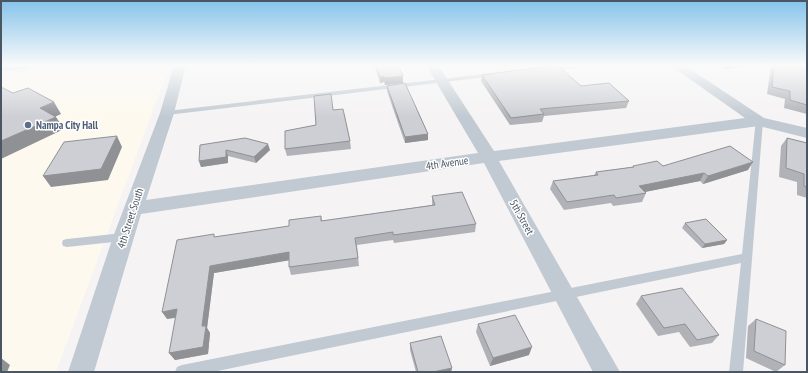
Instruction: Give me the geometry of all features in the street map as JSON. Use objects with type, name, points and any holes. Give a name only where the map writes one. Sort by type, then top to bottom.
[{"type":"street","name":"4th Street South","points":[[82,372],[123,236],[167,113],[175,82]]},
{"type":"street","name":"5th Street","points":[[443,82],[489,156],[607,372]]},
{"type":"street","points":[[702,82],[759,121],[807,133]]},
{"type":"street","name":"4th Avenue","points":[[134,208],[489,156],[759,121]]},
{"type":"lane","points":[[167,113],[374,82]]},
{"type":"lane","points":[[736,372],[759,121]]},
{"type":"lane","points":[[67,243],[123,236]]},
{"type":"lane","points":[[182,372],[746,257]]},
{"type":"shaded area","points":[[1,82],[164,82],[56,372],[1,372]]},
{"type":"building","points":[[487,82],[577,82],[581,86],[609,83],[629,101],[540,109],[544,114],[511,118]]},
{"type":"building","points":[[772,82],[807,82],[807,105],[790,100],[790,91],[772,87]]},
{"type":"building","points":[[405,83],[428,134],[405,137],[387,86]]},
{"type":"building","points":[[1,87],[13,93],[28,88],[54,102],[40,108],[56,117],[1,141]]},
{"type":"building","points":[[331,94],[333,110],[343,109],[350,141],[285,149],[285,131],[316,125],[314,96]]},
{"type":"building","points":[[117,136],[101,169],[43,176],[64,142]]},
{"type":"building","points":[[245,138],[268,144],[254,157],[226,150],[226,157],[199,161],[200,145]]},
{"type":"building","points":[[787,138],[807,143],[807,187],[804,186],[804,174],[786,168]]},
{"type":"building","points":[[730,146],[753,162],[708,176],[704,173],[639,186],[646,193],[616,198],[614,195],[567,202],[553,181],[598,175],[596,172],[634,167],[633,166],[657,161],[663,166]]},
{"type":"building","points":[[462,192],[476,224],[393,235],[393,232],[355,238],[358,258],[289,267],[289,252],[210,266],[202,326],[206,326],[203,347],[169,353],[177,309],[162,312],[177,240],[214,234],[214,237],[289,226],[289,220],[321,216],[321,221],[435,205],[432,196]]},
{"type":"building","points":[[706,219],[727,240],[705,244],[685,223]]},
{"type":"building","points":[[682,288],[719,335],[697,340],[685,324],[664,328],[641,296]]},
{"type":"building","points":[[515,315],[532,347],[493,358],[478,324]]},
{"type":"building","points":[[756,319],[786,331],[785,365],[754,351]]},
{"type":"building","points":[[441,336],[452,368],[433,372],[418,372],[410,343]]},
{"type":"place","name":"Nampa City Hall","points":[[28,125]]}]
